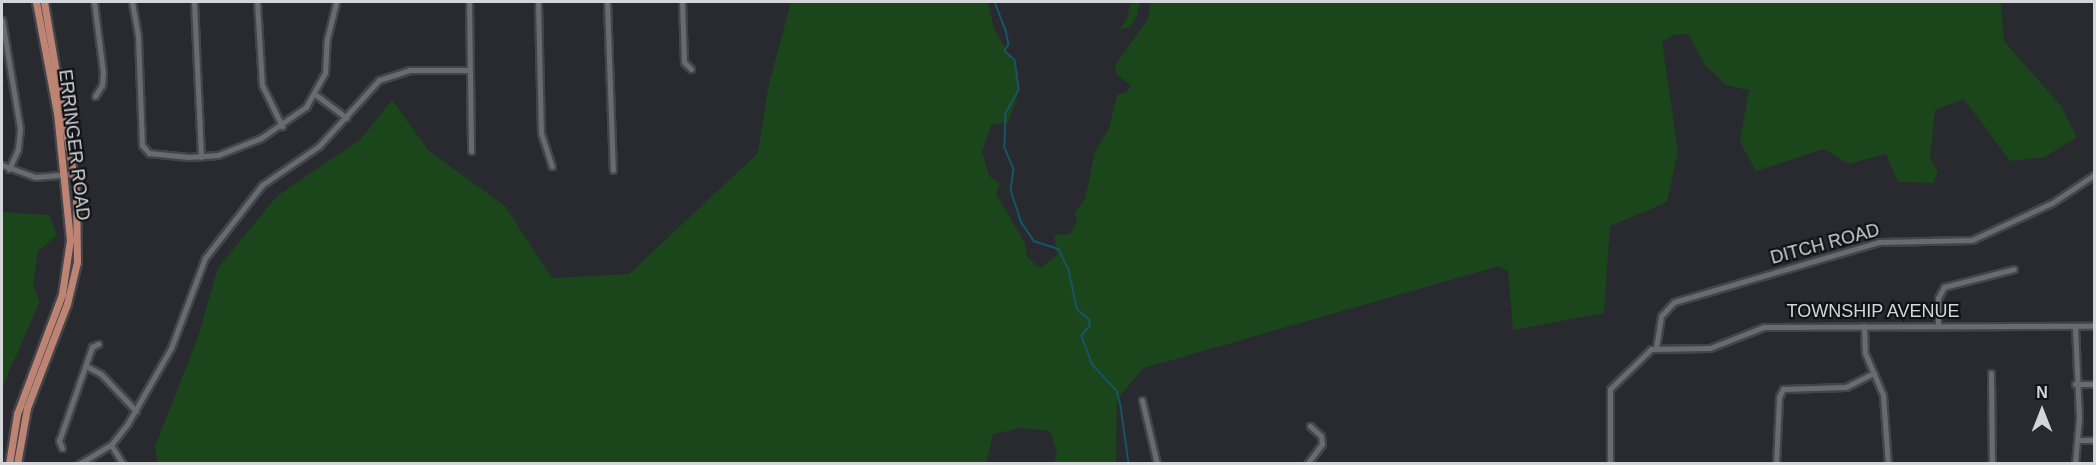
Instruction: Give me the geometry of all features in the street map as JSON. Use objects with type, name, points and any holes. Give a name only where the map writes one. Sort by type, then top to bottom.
[{"type":"main road","name":"ERRINGER ROAD","points":[[17,464],[27,408],[75,273],[78,217],[36,2]]},
{"type":"main road","name":"ERRINGER ROAD","points":[[9,464],[17,414],[66,274],[70,240],[69,175],[44,2]]},
{"type":"street","points":[[94,2],[103,72],[102,85],[95,96]]},
{"type":"street","points":[[132,2],[139,44],[142,145],[149,153],[201,157],[226,153],[282,126],[316,95],[325,73],[327,39],[336,2]]},
{"type":"street","points":[[194,2],[201,157]]},
{"type":"street","points":[[257,2],[262,85],[282,126]]},
{"type":"street","points":[[469,2],[468,70],[471,151]]},
{"type":"street","points":[[538,2],[541,134],[552,166]]},
{"type":"street","points":[[607,2],[612,170]]},
{"type":"street","points":[[682,2],[684,62],[691,69]]},
{"type":"street","points":[[2,20],[20,129],[18,150],[9,169]]},
{"type":"street","points":[[79,464],[111,445],[136,411],[171,348],[205,258],[262,185],[305,157],[346,118],[370,87],[388,75],[409,70],[468,70]]},
{"type":"street","points":[[316,95],[346,118]]},
{"type":"street","points":[[2,165],[35,177],[69,175]]},
{"type":"street","name":"DITCH ROAD","points":[[1656,348],[1661,316],[1674,302],[1879,242],[1972,240],[2052,203],[2094,175]]},
{"type":"street","points":[[1938,326],[1938,298],[1944,287],[2014,269]]},
{"type":"street","points":[[1864,326],[1865,353],[1883,395],[1888,464]]},
{"type":"street","points":[[2075,326],[2078,440],[2075,464]]},
{"type":"street","name":"TOWNSHIP AVENUE","points":[[1656,348],[1710,348],[1764,327],[2094,326]]},
{"type":"street","points":[[62,448],[59,441],[92,347],[98,344]]},
{"type":"street","points":[[1610,464],[1611,388],[1645,352],[1656,348]]},
{"type":"street","points":[[86,366],[101,374],[136,411]]},
{"type":"street","points":[[1776,464],[1779,398],[1783,389],[1846,387],[1874,373]]},
{"type":"street","points":[[1991,373],[1992,464]]},
{"type":"street","points":[[2075,384],[2094,384]]},
{"type":"street","points":[[1142,400],[1156,464]]},
{"type":"street","points":[[1307,464],[1322,444],[1321,436],[1310,426]]},
{"type":"street","points":[[2078,440],[2094,440]]},
{"type":"street","points":[[111,445],[123,464]]},
{"type":"green space","points":[[791,2],[988,2],[994,29],[1018,70],[1017,98],[1008,122],[991,125],[982,152],[989,176],[1000,184],[996,194],[1025,243],[1027,257],[1040,268],[1057,255],[1054,235],[1070,234],[1077,221],[1075,212],[1085,199],[1095,151],[1109,129],[1117,95],[1127,92],[1131,86],[1116,73],[1115,65],[1148,19],[1150,2],[2001,2],[2004,41],[2061,106],[2077,137],[2045,157],[2010,161],[1964,99],[1935,110],[1930,158],[1938,172],[1933,183],[1898,182],[1886,154],[1848,164],[1824,149],[1756,171],[1740,142],[1749,90],[1726,85],[1705,65],[1688,34],[1673,35],[1662,42],[1678,151],[1667,202],[1610,226],[1604,313],[1513,330],[1508,271],[1499,266],[1144,368],[1117,399],[1116,463],[1054,463],[1057,453],[1050,431],[1021,428],[993,434],[986,464],[157,463],[155,446],[197,340],[218,268],[277,196],[361,139],[392,100],[429,151],[505,206],[552,278],[629,274],[758,153],[768,88]]},
{"type":"green space","points":[[1130,2],[1140,2],[1137,16],[1130,27],[1119,30],[1127,19]]},
{"type":"green space","points":[[2,212],[49,215],[57,235],[38,251],[33,286],[40,301],[2,388]]},
{"type":"waterway","points":[[995,2],[1009,44],[1005,51],[1015,60],[1019,90],[1006,113],[1005,148],[1014,169],[1011,190],[1022,223],[1034,241],[1059,249],[1069,270],[1077,309],[1090,320],[1090,326],[1082,336],[1092,364],[1117,391],[1129,464]]}]
